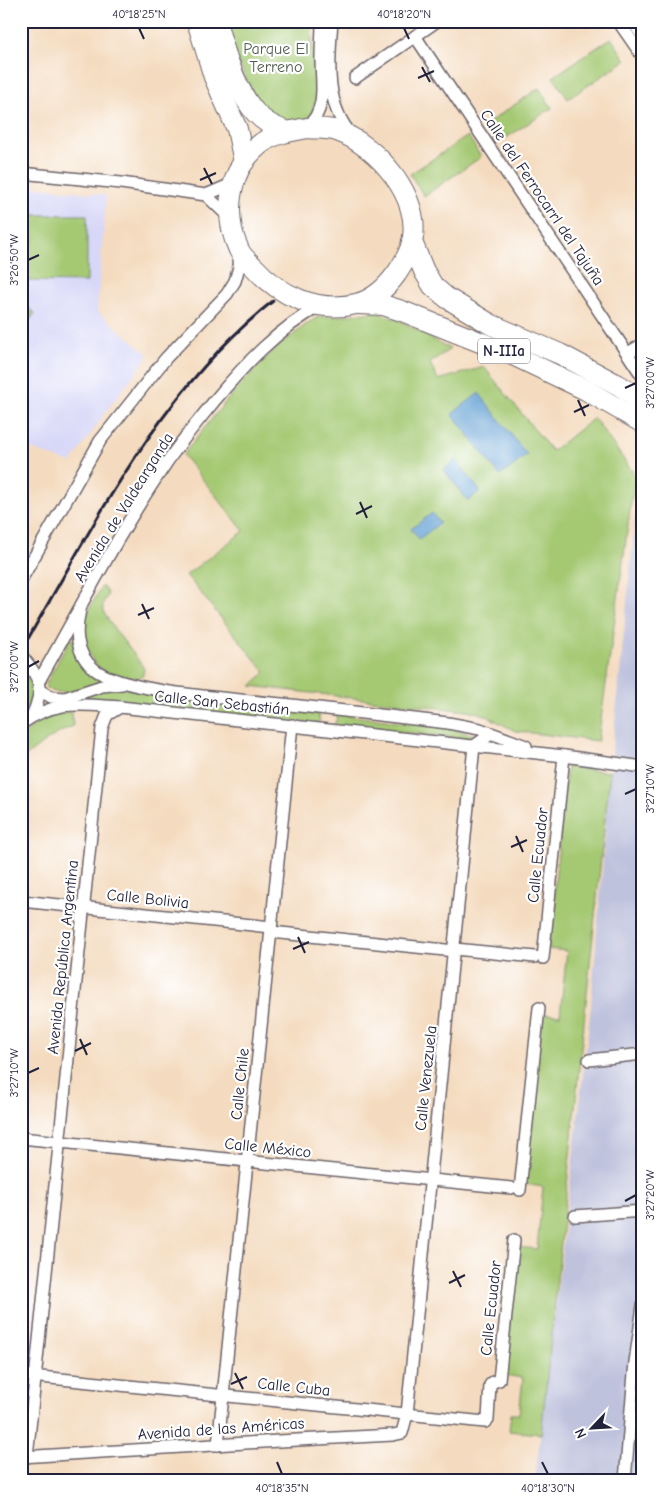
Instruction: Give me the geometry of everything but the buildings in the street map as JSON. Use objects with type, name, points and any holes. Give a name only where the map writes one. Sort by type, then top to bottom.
[{"type":"highway","points":[[197,21],[214,77],[237,129],[244,162]]},
{"type":"highway","points":[[216,21],[233,71],[250,106],[263,120],[285,131]]},
{"type":"highway","name":"N-IIIa","points":[[357,304],[370,298],[388,285],[399,269],[412,242],[413,222],[401,186],[383,162],[362,144],[336,131],[307,128],[285,131],[258,145],[244,162],[234,183],[229,207],[230,218],[240,252],[259,273],[283,292],[320,306],[383,304],[402,311],[515,356],[586,390],[643,423]]},
{"type":"highway","name":"N-IIIa","points":[[412,242],[424,271],[433,286],[447,298],[490,324],[560,354],[620,386],[643,401]]},
{"type":"street","points":[[307,128],[319,111],[323,89],[321,58],[322,21]]},
{"type":"street","points":[[332,21],[330,58],[333,98],[343,121],[350,132],[362,144]]},
{"type":"street","points":[[354,78],[437,21]]},
{"type":"street","points":[[618,21],[643,58]]},
{"type":"street","points":[[632,21],[643,37]]},
{"type":"street","name":"Calle del Ferrocarrl del Tajuña","points":[[413,38],[643,377]]},
{"type":"street","points":[[21,173],[121,183],[206,195],[234,183]]},
{"type":"street","points":[[206,195],[230,218]]},
{"type":"street","points":[[21,580],[100,441],[166,358],[227,294],[235,281],[240,252]]},
{"type":"street","name":"Avenida de Valdearganda","points":[[32,716],[38,703],[39,686],[81,606],[127,525],[165,465],[196,423],[235,376],[262,349],[307,313],[320,306]]},
{"type":"street","points":[[628,353],[643,344]]},
{"type":"street","points":[[81,606],[76,632],[83,655],[94,668],[106,676],[126,683]]},
{"type":"street","points":[[24,658],[39,686],[51,697],[65,698],[102,686],[126,683]]},
{"type":"street","name":"Calle San Sebastián","points":[[126,683],[175,692],[448,723],[480,729],[516,744],[564,756]]},
{"type":"street","points":[[89,705],[98,716],[102,728]]},
{"type":"street","name":"Calle San Sebastián","points":[[21,724],[42,710],[58,706],[120,707],[321,728],[643,767]]},
{"type":"street","points":[[102,728],[107,715],[120,707]]},
{"type":"street","points":[[321,728],[327,725],[329,720],[329,716],[324,709]]},
{"type":"street","name":"Calle Chile","points":[[218,1445],[292,725]]},
{"type":"street","name":"Avenida República Argentina","points":[[24,1457],[35,1376],[102,728]]},
{"type":"street","points":[[474,746],[491,734]]},
{"type":"street","name":"Calle Venezuela","points":[[407,1414],[474,746]]},
{"type":"street","name":"Calle Ecuador","points":[[539,957],[564,756]]},
{"type":"street","name":"Calle Bolivia","points":[[21,901],[455,950],[539,957]]},
{"type":"street","name":"Calle México","points":[[21,1138],[515,1189],[539,1008]]},
{"type":"street","points":[[589,1060],[643,1054]]},
{"type":"street","points":[[575,1216],[643,1211]]},
{"type":"street","name":"Calle Ecuador","points":[[499,1380],[514,1240]]},
{"type":"street","points":[[625,1480],[635,1362],[643,1306]]},
{"type":"street","name":"Calle Cuba","points":[[21,1374],[485,1422],[488,1419],[490,1386],[493,1382],[499,1380]]},
{"type":"street","name":"Avenida de las Américas","points":[[24,1457],[398,1435],[404,1430],[407,1414]]},
{"type":"shaded area","points":[[21,185],[106,195],[97,311],[149,355],[106,411],[71,463],[21,444]]},
{"type":"shaded area","points":[[643,440],[643,1480],[535,1480],[591,1006],[611,763]]},
{"type":"green space","name":"Parque El Terreno","points":[[223,21],[311,21],[317,96],[311,115],[301,122],[280,121],[258,104],[233,51]]},
{"type":"green space","points":[[611,38],[626,60],[568,99],[553,77]]},
{"type":"green space","points":[[539,88],[552,108],[498,143],[485,125]]},
{"type":"green space","points":[[468,136],[481,157],[424,196],[410,174]]},
{"type":"green space","points":[[21,215],[87,215],[87,282],[21,281]]},
{"type":"green space","points":[[21,303],[35,313],[21,332]]},
{"type":"green space","points":[[376,312],[399,320],[450,349],[430,363],[438,380],[484,367],[552,451],[594,418],[635,475],[598,741],[515,731],[485,715],[475,712],[251,686],[265,672],[186,575],[244,531],[183,455],[244,381],[273,351],[308,323],[318,317]]},
{"type":"green space","points":[[102,586],[108,594],[103,605],[105,614],[144,669],[143,675],[138,678],[118,676],[104,671],[92,659],[86,646],[85,621]]},
{"type":"green space","points":[[70,639],[73,639],[105,681],[68,692],[53,691],[46,688],[46,684]]},
{"type":"green space","points":[[21,666],[30,679],[33,691],[30,703],[21,716]]},
{"type":"green space","points":[[102,688],[123,688],[318,714],[320,721],[317,724],[83,700],[81,696]]},
{"type":"green space","points":[[72,712],[73,726],[46,741],[21,761],[21,738],[24,735],[45,718],[56,714]]},
{"type":"green space","points":[[336,714],[448,728],[474,735],[484,740],[334,726],[337,718]]},
{"type":"green space","points":[[567,767],[610,772],[541,1434],[509,1431],[511,1414],[519,1414],[523,1378],[504,1375],[517,1247],[537,1249],[543,1187],[525,1184],[542,1014],[560,1015],[567,951],[548,949]]},
{"type":"water","points":[[479,393],[527,455],[500,476],[452,414]]},
{"type":"water","points":[[456,460],[480,491],[468,501],[444,470]]},
{"type":"water","points":[[432,513],[440,523],[419,539],[411,529]]},
{"type":"railway","points":[[21,651],[102,509],[162,419],[196,376],[232,337],[273,301]]}]
